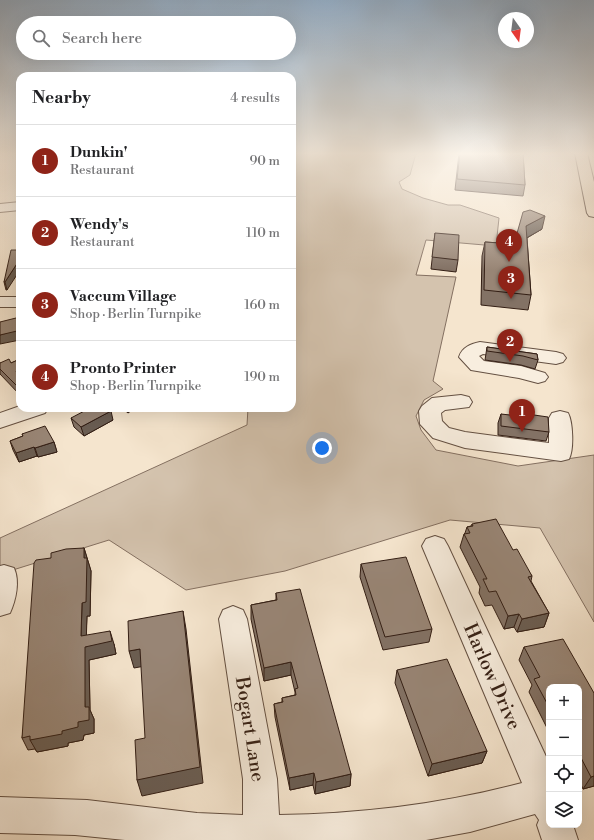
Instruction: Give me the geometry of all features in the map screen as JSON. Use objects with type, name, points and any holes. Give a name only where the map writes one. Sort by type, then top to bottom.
[{"type":"highway","points":[[592,192],[594,213]]},
{"type":"street","points":[[0,208],[16,206]]},
{"type":"street","points":[[1,300],[16,302]]},
{"type":"street","points":[[538,377],[478,366],[469,357],[470,353],[480,348],[556,358]]},
{"type":"street","points":[[461,402],[440,403],[430,411],[431,424],[442,433],[465,440],[561,453],[560,418]]},
{"type":"street","points":[[0,421],[26,412]]},
{"type":"street","name":"Harlow Drive","points":[[435,546],[546,799]]},
{"type":"street","points":[[0,604],[4,576]]},
{"type":"street","name":"Bogart Lane","points":[[233,619],[260,779],[262,836]]},
{"type":"street","points":[[0,815],[66,816],[210,832],[262,836],[356,830],[404,825],[488,810],[546,808]]},
{"type":"street","name":"Harlow Drive","points":[[556,828],[560,840]]},
{"type":"shaded area","points":[[296,192],[409,192],[423,198],[448,205],[460,205],[499,218],[496,246],[426,240],[416,275],[456,277],[433,381],[443,389],[424,400],[416,416],[421,430],[436,450],[518,466],[594,455],[594,622],[540,528],[450,520],[285,571],[186,590],[109,540],[0,574],[0,538],[247,425],[248,412],[296,412]]},
{"type":"building","points":[[530,210],[545,216],[526,226],[531,295],[484,290],[485,242],[514,244],[523,212]]},
{"type":"building","points":[[435,233],[459,235],[458,260],[432,257]]},
{"type":"building","points":[[11,250],[16,250],[16,265],[4,282]]},
{"type":"building","points":[[16,318],[16,331],[0,335],[0,322]]},
{"type":"building","points":[[487,347],[537,354],[538,360],[523,356],[487,351]]},
{"type":"building","points":[[9,359],[11,363],[16,361],[16,385],[0,369],[0,363]]},
{"type":"building","points":[[82,412],[109,412],[81,427],[71,418]]},
{"type":"building","points":[[520,413],[548,417],[549,432],[501,426],[501,414],[519,416]]},
{"type":"building","points":[[45,426],[54,442],[16,453],[10,441],[23,436],[22,434]]},
{"type":"building","points":[[496,519],[513,550],[517,549],[532,576],[528,577],[549,613],[522,619],[519,614],[508,616],[496,591],[489,592],[483,579],[487,579],[464,534],[470,533],[467,527],[473,526],[472,524]]},
{"type":"building","points":[[84,548],[84,558],[87,558],[86,602],[82,603],[81,636],[110,631],[112,641],[85,647],[85,707],[89,707],[89,720],[78,722],[78,727],[62,731],[62,734],[30,740],[30,736],[22,738],[34,563],[36,560],[51,558],[51,553],[66,549]]},
{"type":"building","points":[[406,557],[432,629],[385,637],[361,564]]},
{"type":"building","points":[[300,589],[351,774],[316,782],[314,773],[289,778],[274,704],[283,702],[282,698],[296,695],[295,689],[298,688],[291,662],[264,668],[251,605],[277,600],[276,593]]},
{"type":"building","points":[[183,611],[200,767],[137,780],[135,740],[145,738],[140,649],[129,651],[128,621]]},
{"type":"building","points":[[563,639],[594,693],[594,776],[591,777],[582,760],[582,684],[546,684],[546,701],[534,679],[540,677],[524,647]]},
{"type":"building","points":[[447,659],[487,751],[432,764],[397,670]]},
{"type":"place","name":"Pronto Printer","points":[[509,262]]},
{"type":"place","name":"Vaccum Village","points":[[511,299]]},
{"type":"place","name":"Wendy's","points":[[510,362]]},
{"type":"place","name":"Dunkin'","points":[[522,432]]}]
